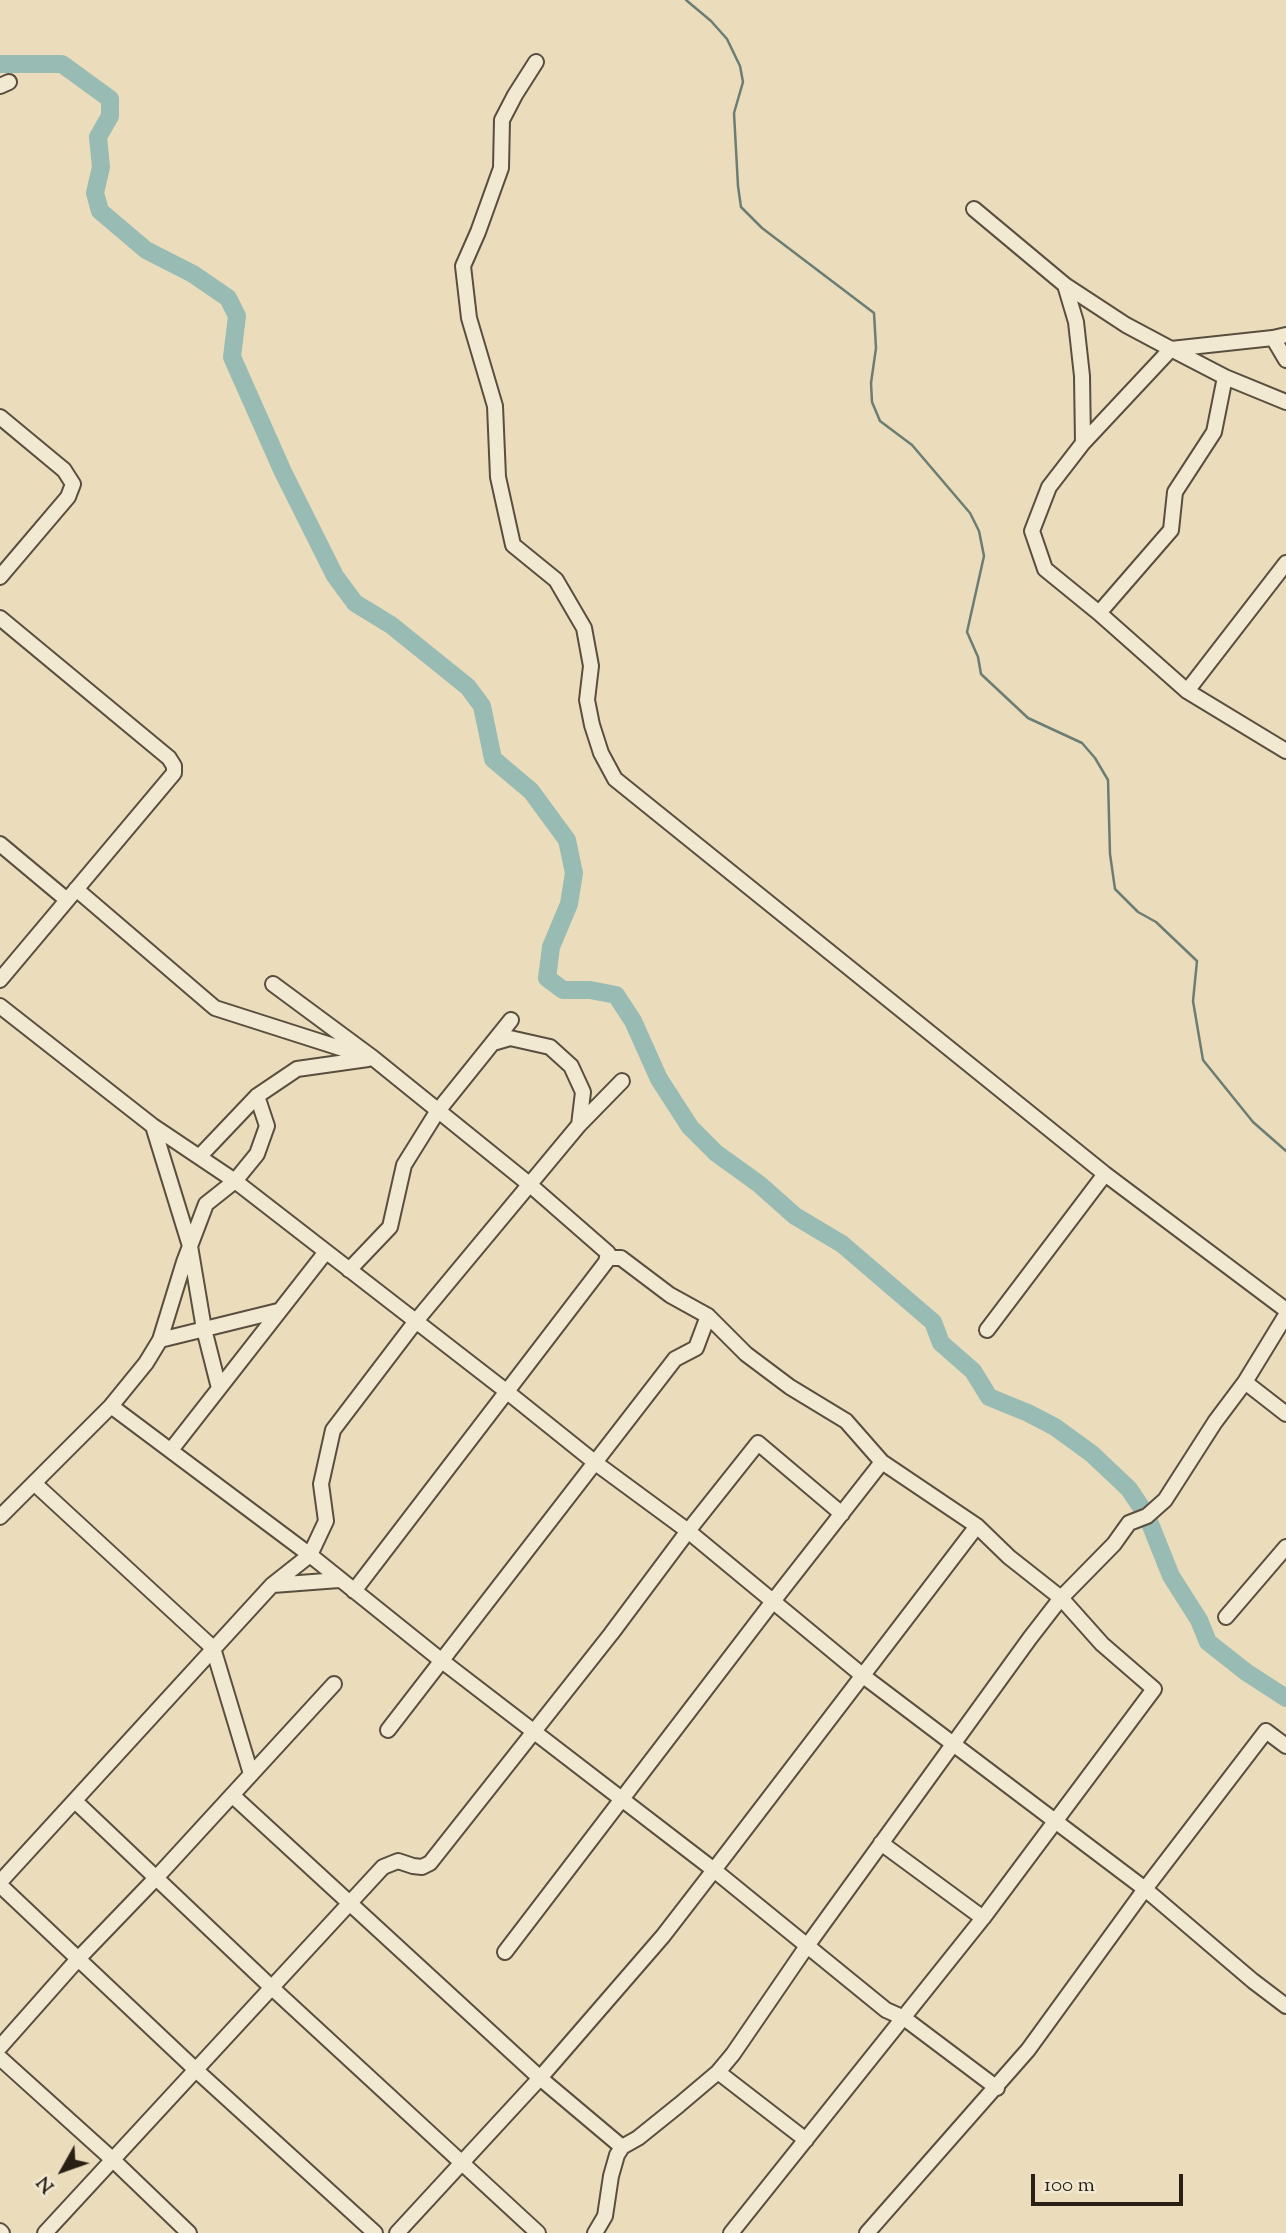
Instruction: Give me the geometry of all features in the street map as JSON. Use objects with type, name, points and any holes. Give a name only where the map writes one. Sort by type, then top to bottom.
[{"type":"street","points":[[536,62],[502,120],[501,168],[463,266],[469,318],[495,407],[498,477],[513,545],[556,580],[584,628],[592,675],[587,700],[601,754],[614,779],[1105,1174],[1286,1313],[1245,1382],[1215,1422],[1165,1500],[1147,1516],[1129,1523],[1114,1544],[1061,1598],[881,1843],[733,2054],[718,2072],[638,2138],[622,2147],[611,2176],[605,2216],[595,2233]]},
{"type":"street","points":[[974,209],[1065,285],[1126,325],[1225,377],[1286,402]]},
{"type":"street","points":[[1065,285],[1076,322],[1082,376],[1083,443]]},
{"type":"street","points":[[1286,360],[1280,336],[1171,349],[1083,443],[1049,487],[1032,531],[1045,569],[1187,691],[1286,751]]},
{"type":"street","points":[[1099,613],[1171,530],[1175,492],[1214,432],[1225,377]]},
{"type":"street","points":[[0,417],[64,470],[73,484],[68,497],[0,577]]},
{"type":"street","points":[[1187,691],[1286,563]]},
{"type":"street","points":[[0,618],[170,758],[174,766],[174,773],[0,980]]},
{"type":"street","points":[[0,844],[71,895],[215,1008],[373,1058]]},
{"type":"street","points":[[273,984],[373,1058],[529,1184],[605,1249],[608,1258]]},
{"type":"street","points":[[0,1006],[153,1126],[235,1181],[597,1464],[688,1531],[862,1675],[1145,1889],[1252,1981],[1286,2006]]},
{"type":"street","points":[[349,1270],[390,1227],[404,1165],[438,1112],[511,1020]]},
{"type":"street","points":[[492,1043],[510,1038],[550,1046],[571,1066],[583,1092],[579,1125]]},
{"type":"street","points":[[199,1157],[257,1096],[297,1069],[373,1058]]},
{"type":"street","points":[[374,2233],[78,1959],[0,1883],[272,1585],[310,1555],[326,1521],[321,1484],[333,1430],[416,1321],[529,1184],[579,1125],[622,1081]]},
{"type":"street","points":[[0,1517],[111,1406],[146,1363],[160,1340],[206,1204],[235,1181],[257,1154],[267,1126],[257,1096]]},
{"type":"street","points":[[153,1126],[190,1246],[204,1329],[219,1388]]},
{"type":"street","points":[[986,1330],[1105,1174]]},
{"type":"street","points":[[171,1450],[325,1253]]},
{"type":"street","points":[[608,1258],[621,1258],[670,1295],[708,1316],[746,1354],[789,1387],[846,1421],[882,1462],[977,1526],[1009,1558],[1061,1598],[1102,1644],[1154,1689],[983,1918],[732,2233]]},
{"type":"street","points":[[354,1591],[608,1258]]},
{"type":"street","points":[[160,1340],[278,1311]]},
{"type":"street","points":[[388,1730],[597,1464],[675,1359],[696,1348],[708,1316]]},
{"type":"street","points":[[1245,1382],[1286,1414]]},
{"type":"street","points":[[111,1406],[310,1555],[442,1661],[623,1798],[886,2010],[904,2018],[997,2088]]},
{"type":"street","points":[[45,2233],[197,2070],[270,1986],[383,1867],[398,1861],[422,1867],[430,1863],[535,1732],[758,1443],[842,1514]]},
{"type":"street","points":[[505,1952],[882,1462]]},
{"type":"street","points":[[34,1483],[214,1648],[251,1774]]},
{"type":"street","points":[[397,2233],[540,2078],[663,1936],[977,1526]]},
{"type":"street","points":[[1226,1617],[1286,1547]]},
{"type":"street","points":[[272,1585],[339,1580]]},
{"type":"street","points":[[0,2047],[78,1959],[334,1684]]},
{"type":"street","points":[[867,2233],[1028,2050],[1145,1889],[1266,1731],[1286,1746]]},
{"type":"street","points":[[232,1795],[540,2078],[622,2147]]},
{"type":"street","points":[[75,1801],[270,1986],[538,2233]]},
{"type":"street","points":[[881,1843],[983,1918]]},
{"type":"street","points":[[0,2058],[189,2233]]},
{"type":"street","points":[[718,2072],[806,2140]]},
{"type":"waterway","points":[[686,0],[727,39],[740,66],[743,82],[734,113],[741,207],[762,228],[874,313],[876,348],[871,383],[872,402],[880,421],[912,445],[970,513],[979,531],[984,556],[967,632],[978,657],[981,674],[1028,718],[1082,743],[1095,758],[1108,780],[1110,854],[1115,889],[1138,912],[1156,922],[1197,961],[1193,1001],[1203,1060],[1253,1122],[1286,1151]]},
{"type":"waterway","points":[[0,64],[62,64],[110,99],[110,116],[98,137],[101,167],[95,193],[100,211],[146,250],[193,274],[228,298],[237,316],[232,357],[283,472],[335,576],[355,603],[391,625],[468,687],[482,706],[493,759],[531,791],[567,840],[574,873],[569,904],[551,947],[547,978],[563,990],[590,990],[616,995],[633,1021],[659,1079],[690,1127],[716,1153],[759,1184],[795,1216],[842,1244],[933,1322],[941,1343],[973,1371],[989,1397],[1055,1427],[1092,1454],[1129,1489],[1147,1516],[1171,1576],[1199,1620],[1208,1642],[1246,1672],[1286,1698]]}]
